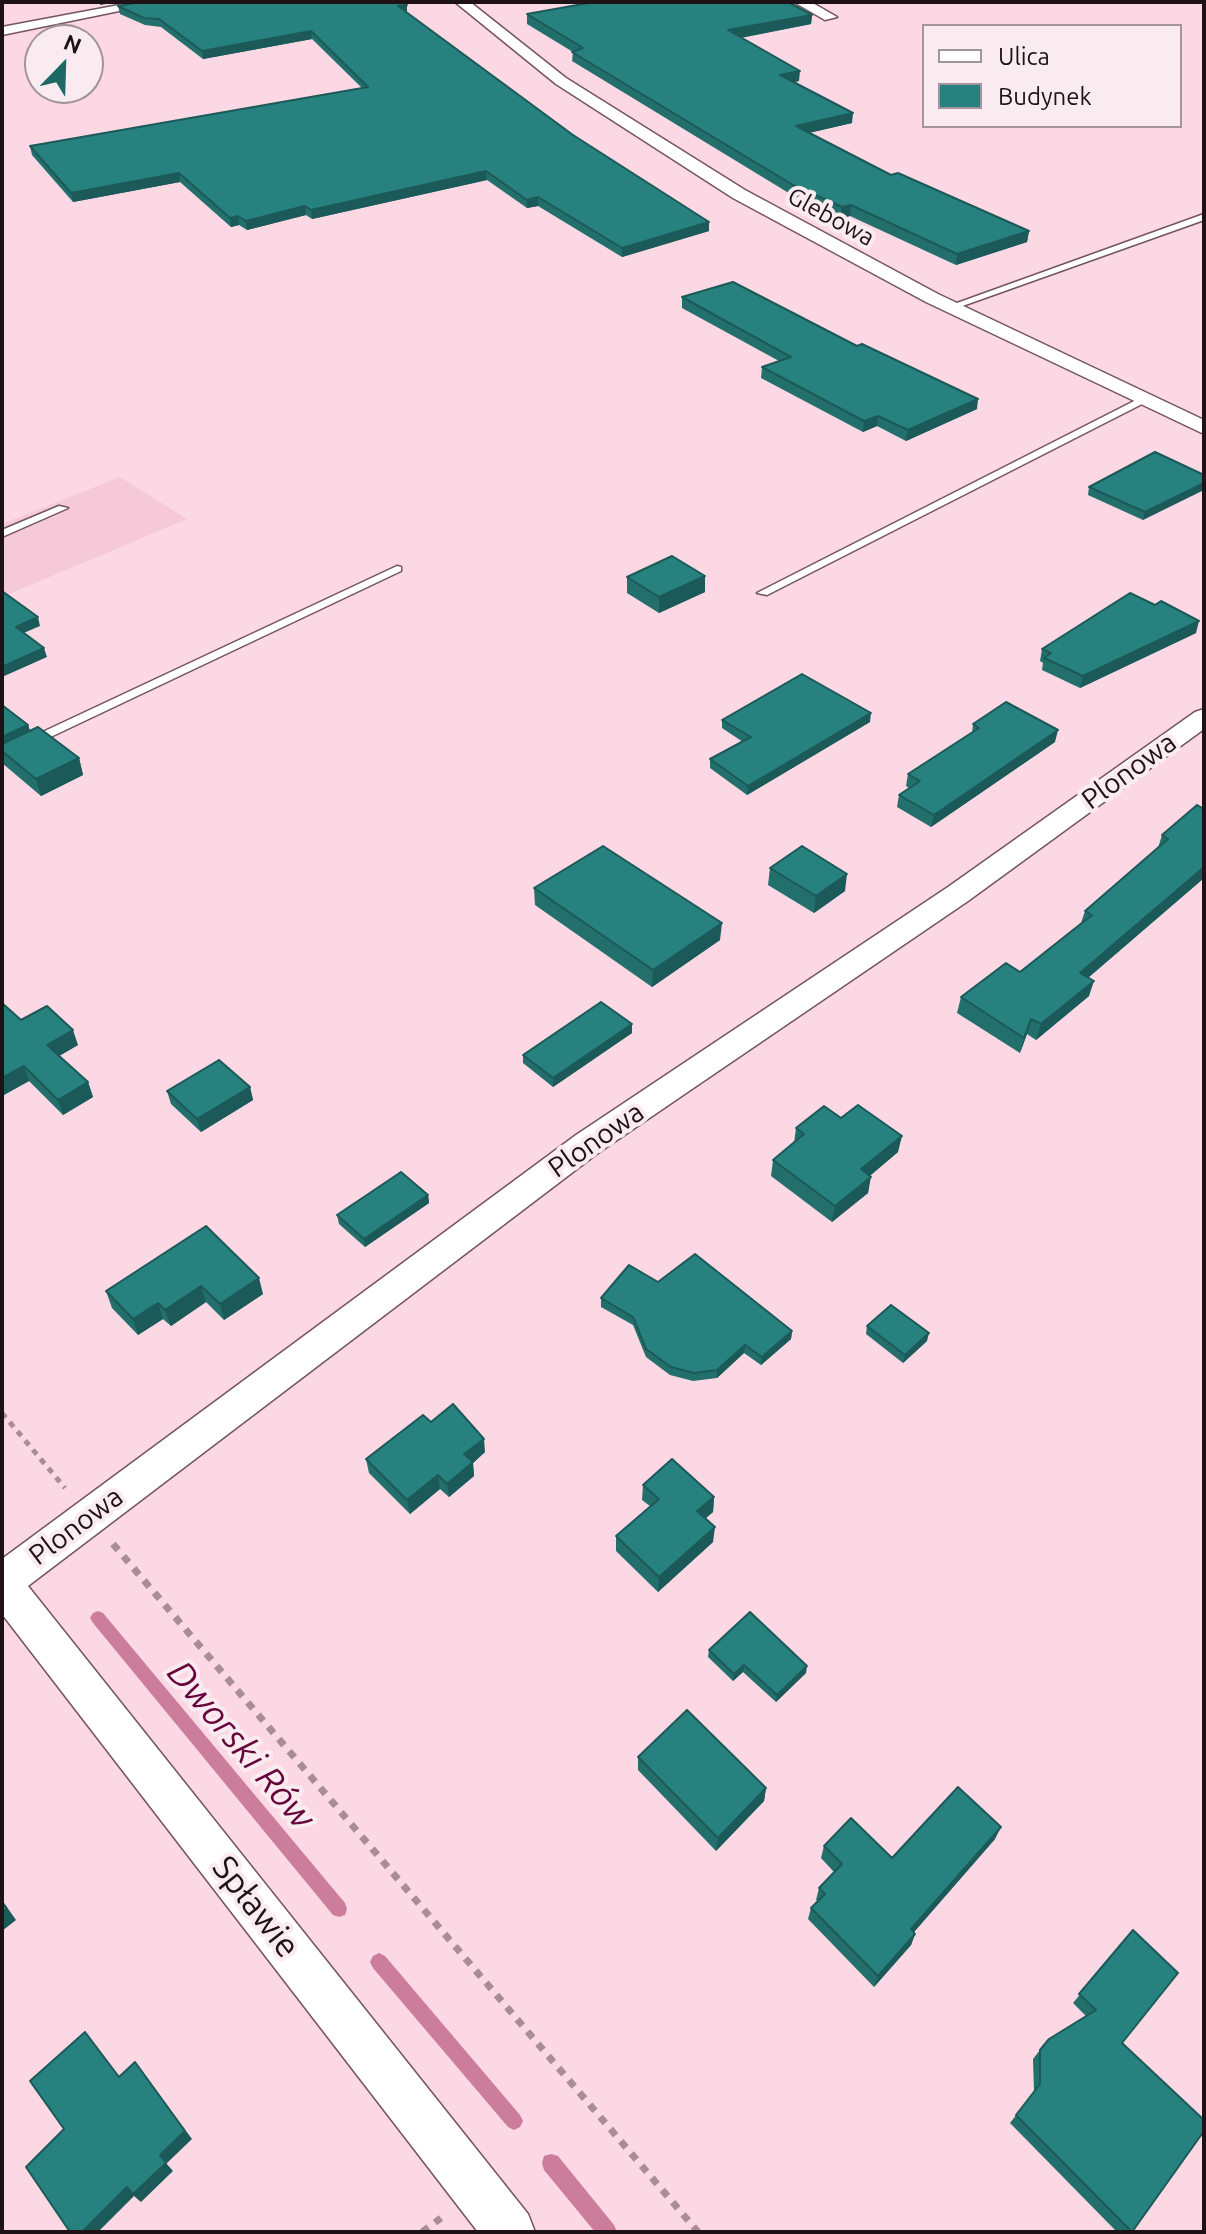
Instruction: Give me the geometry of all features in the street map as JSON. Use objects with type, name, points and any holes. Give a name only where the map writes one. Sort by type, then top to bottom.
[{"type":"street","points":[[2,31],[156,2]]},
{"type":"street","name":"Glebowa","points":[[462,2],[561,81],[663,149],[820,240],[951,307],[1204,428]]},
{"type":"street","points":[[801,2],[830,17]]},
{"type":"street","name":"Plonowa","points":[[2,1582],[587,1144],[958,894],[1204,717]]},
{"type":"street","name":"Spławie","points":[[2,1582],[510,2232]]},
{"type":"lane","points":[[951,307],[1204,217]]},
{"type":"lane","points":[[763,593],[1142,400]]},
{"type":"lane","points":[[2,534],[63,508]]},
{"type":"lane","points":[[2,756],[397,569]]},
{"type":"path","points":[[2,1413],[698,2232]]},
{"type":"shaded area","points":[[120,477],[187,519],[2,597],[2,524]]},
{"type":"building","points":[[140,2],[403,2],[407,5],[398,6],[573,135],[709,222],[622,248],[538,197],[527,200],[486,171],[311,210],[305,206],[246,221],[238,216],[230,218],[179,173],[71,193],[30,146],[368,87],[311,31],[202,51],[159,19],[144,18],[118,6]]},
{"type":"building","points":[[594,2],[788,2],[812,15],[728,30],[800,71],[780,75],[853,113],[796,126],[891,175],[898,173],[1029,231],[957,254],[851,205],[842,207],[793,185],[572,52],[583,48],[527,14]]},
{"type":"building","points":[[733,282],[857,346],[862,344],[978,399],[908,430],[878,416],[864,421],[762,367],[791,357],[682,297]]},
{"type":"building","points":[[1155,452],[1204,475],[1204,483],[1145,512],[1089,487]]},
{"type":"building","points":[[672,556],[705,576],[659,597],[627,577]]},
{"type":"building","points":[[2,591],[38,617],[16,627],[44,648],[2,667]]},
{"type":"building","points":[[1130,593],[1155,605],[1161,601],[1199,621],[1083,676],[1044,658],[1051,653],[1042,649]]},
{"type":"building","points":[[802,674],[871,713],[748,786],[710,759],[751,737],[722,720]]},
{"type":"building","points":[[1006,702],[1058,730],[934,815],[899,795],[920,781],[908,774],[979,728],[973,724]]},
{"type":"building","points":[[2,705],[28,725],[2,737]]},
{"type":"building","points":[[38,727],[79,758],[36,779],[2,751],[2,744]]},
{"type":"building","points":[[1197,805],[1204,809],[1204,867],[1080,973],[1094,981],[1041,1024],[1031,1019],[1024,1038],[961,997],[1006,963],[1020,972],[1092,915],[1085,911],[1168,839],[1162,835]]},
{"type":"building","points":[[603,846],[722,923],[653,970],[534,888]]},
{"type":"building","points":[[802,846],[847,874],[816,896],[770,868]]},
{"type":"building","points":[[601,1002],[632,1024],[553,1078],[523,1055]]},
{"type":"building","points":[[2,1003],[21,1020],[47,1006],[73,1030],[47,1045],[88,1082],[58,1100],[24,1066],[2,1078]]},
{"type":"building","points":[[219,1060],[250,1087],[197,1119],[167,1091]]},
{"type":"building","points":[[858,1105],[902,1136],[861,1169],[871,1177],[835,1206],[773,1160],[804,1134],[796,1128],[824,1106],[841,1118]]},
{"type":"building","points":[[401,1172],[428,1195],[364,1239],[337,1215]]},
{"type":"building","points":[[206,1226],[259,1278],[220,1304],[201,1286],[165,1310],[158,1303],[133,1319],[106,1291]]},
{"type":"building","points":[[695,1254],[792,1331],[762,1357],[745,1345],[717,1370],[694,1373],[671,1367],[646,1349],[633,1317],[601,1298],[629,1265],[658,1282]]},
{"type":"building","points":[[891,1305],[929,1333],[905,1355],[867,1326]]},
{"type":"building","points":[[453,1404],[484,1439],[464,1454],[473,1462],[447,1484],[438,1475],[407,1500],[366,1459],[423,1415],[431,1422]]},
{"type":"building","points":[[672,1459],[714,1497],[697,1511],[715,1527],[659,1577],[616,1536],[659,1499],[643,1485]]},
{"type":"building","points":[[750,1612],[807,1666],[777,1695],[744,1665],[734,1674],[709,1650]]},
{"type":"building","points":[[687,1710],[766,1788],[718,1838],[638,1757]]},
{"type":"building","points":[[958,1787],[1001,1827],[911,1929],[915,1934],[878,1976],[811,1908],[825,1894],[819,1888],[842,1864],[824,1846],[851,1818],[892,1858]]},
{"type":"building","points":[[1133,1930],[1178,1973],[1122,2043],[1204,2120],[1204,2131],[1132,2232],[1016,2115],[1040,2084],[1040,2050],[1049,2039],[1096,2010],[1079,1994]]},
{"type":"building","points":[[85,2032],[119,2077],[135,2062],[185,2131],[160,2155],[166,2163],[133,2194],[127,2187],[82,2232],[70,2232],[26,2167],[64,2129],[30,2081]]},
{"type":"waterway","name":"Dworski Rów","points":[[98,1618],[339,1909]]},
{"type":"waterway","name":"Dworski Rów","points":[[379,1962],[514,2121]]},
{"type":"waterway","name":"Dworski Rów","points":[[551,2163],[607,2232]]}]
